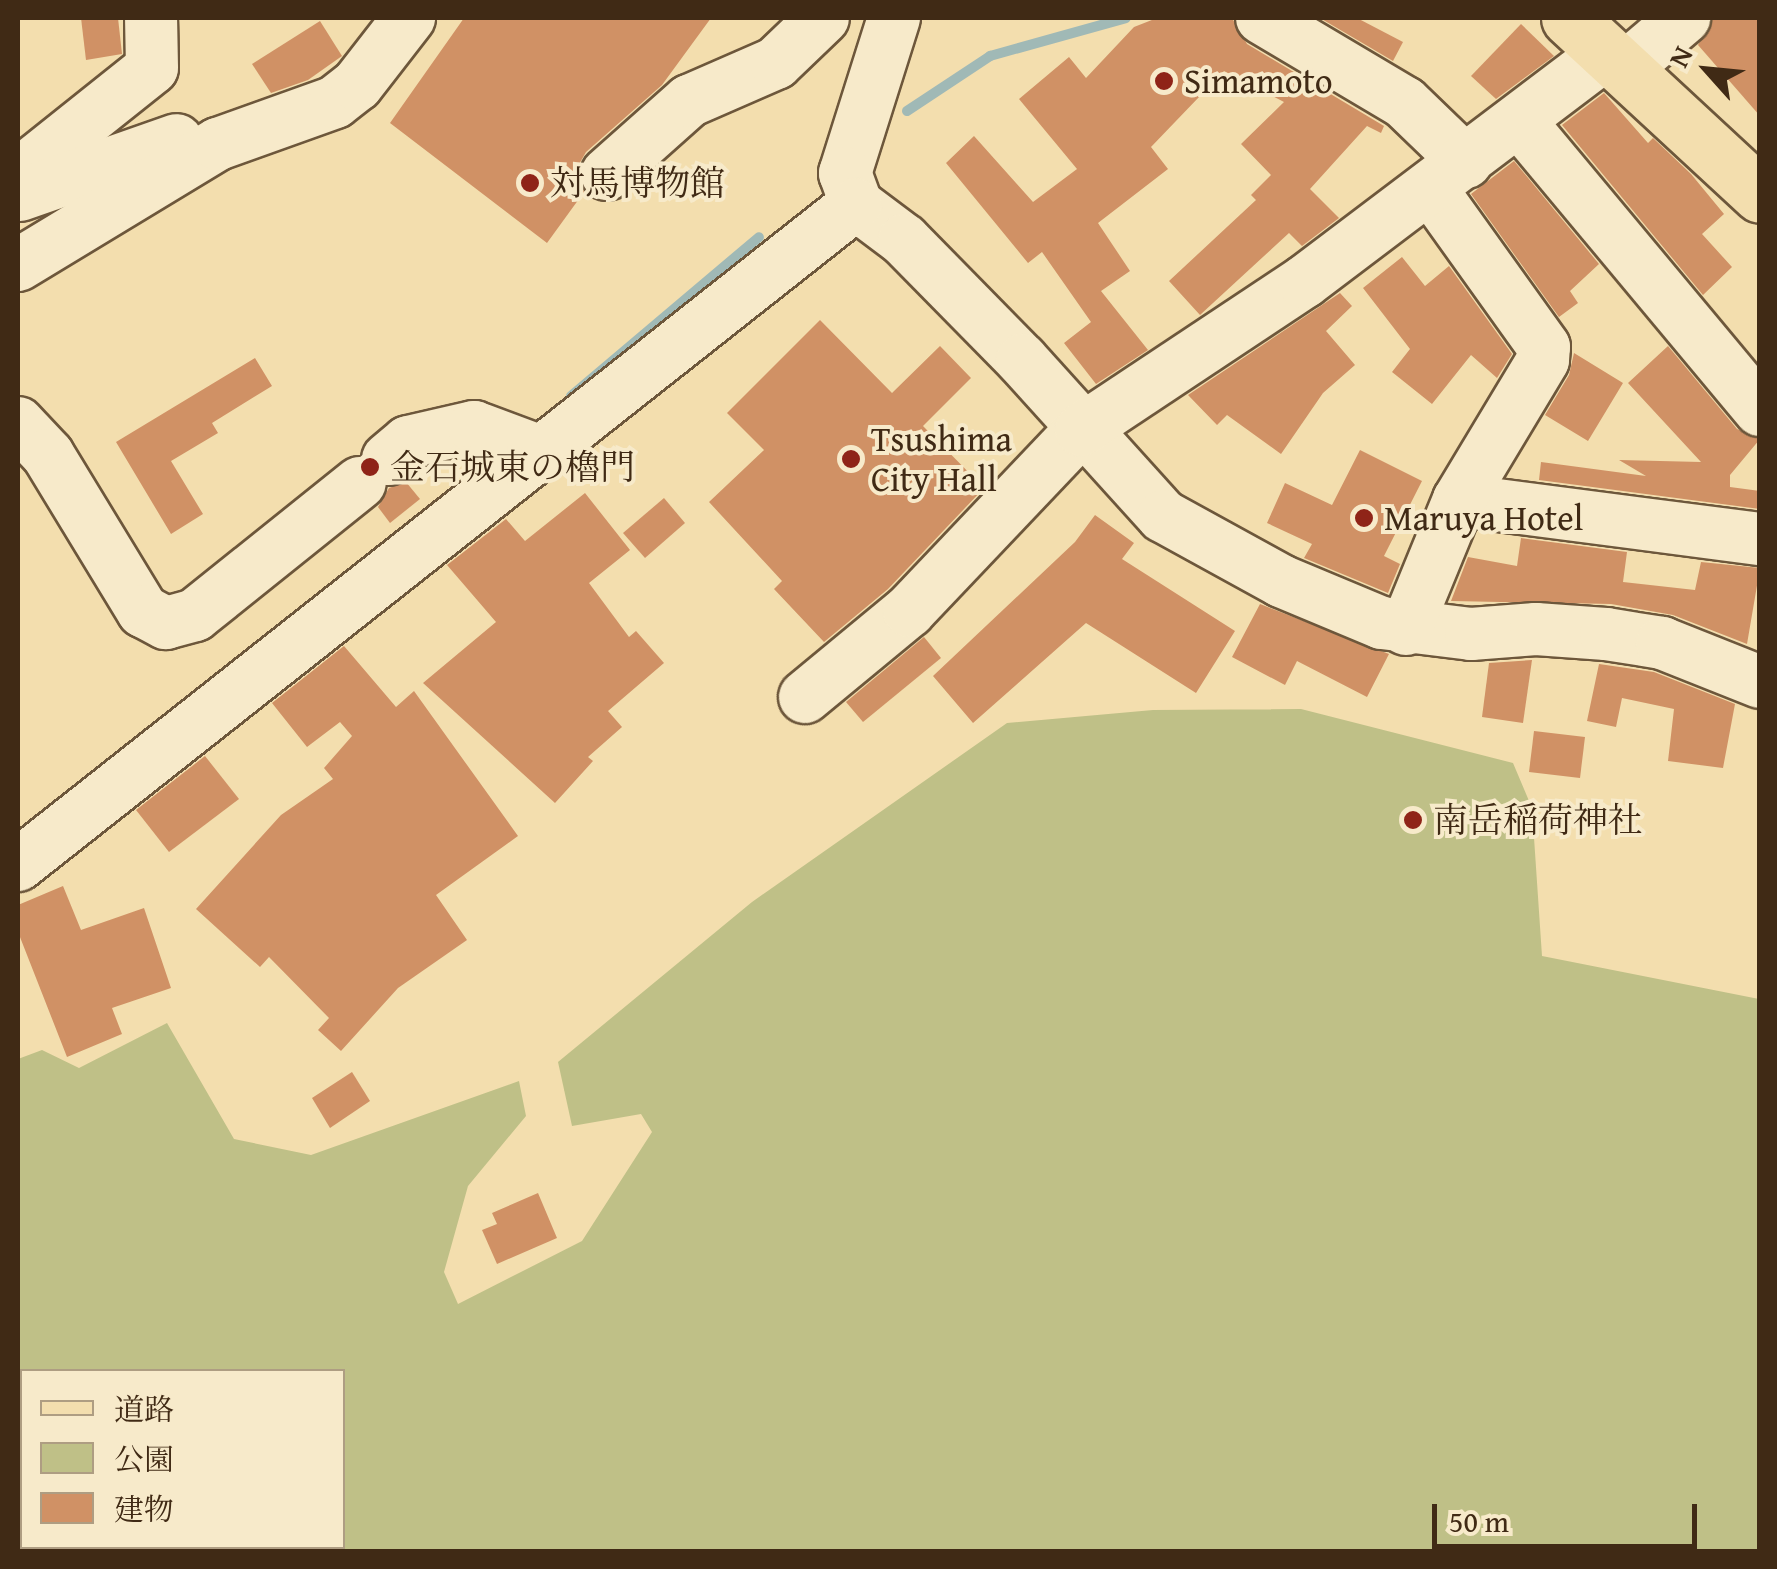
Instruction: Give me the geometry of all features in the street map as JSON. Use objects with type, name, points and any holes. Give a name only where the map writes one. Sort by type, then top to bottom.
[{"type":"main road","points":[[1600,46],[1760,195]]},
{"type":"street","points":[[18,175],[152,68],[152,18]]},
{"type":"street","points":[[18,265],[218,144],[336,102],[358,84],[409,18]]},
{"type":"street","points":[[607,174],[689,101],[776,63],[822,18]]},
{"type":"street","points":[[894,18],[846,172],[856,204],[904,240],[1163,516],[1281,581],[1406,628],[1606,634],[1662,643],[1760,682]]},
{"type":"street","points":[[1262,18],[1404,103],[1544,348],[1543,360],[1459,500],[1406,628]]},
{"type":"street","points":[[805,696],[909,610],[1082,430],[1304,282],[1448,175],[1600,46],[1684,18]]},
{"type":"street","points":[[1526,128],[1760,410]]},
{"type":"street","points":[[18,196],[184,137],[218,144]]},
{"type":"street","points":[[18,865],[856,204]]},
{"type":"street","points":[[18,423],[48,454],[144,610],[166,623],[195,616],[408,442],[453,429],[489,432],[544,453]]},
{"type":"street","points":[[1459,500],[1760,538]]},
{"type":"green space","points":[[1301,709],[1513,763],[1532,808],[1542,956],[1759,999],[1759,1551],[18,1551],[18,1059],[42,1050],[79,1068],[167,1023],[234,1139],[311,1155],[519,1081],[526,1116],[468,1186],[444,1272],[458,1304],[582,1241],[652,1132],[641,1114],[572,1126],[558,1062],[752,902],[1007,723],[1153,710]]},
{"type":"building","points":[[81,18],[118,18],[122,54],[86,60]]},
{"type":"building","name":"対馬博物館","points":[[464,18],[711,18],[662,85],[586,152],[578,166],[584,192],[547,243],[390,123]]},
{"type":"building","points":[[1157,18],[1232,18],[1247,44],[1384,126],[1381,133],[1367,126],[1310,189],[1339,218],[1302,246],[1289,233],[1200,315],[1169,281],[1256,200],[1251,195],[1271,175],[1241,144],[1284,102],[1224,71],[1151,147],[1168,169],[1098,223],[1130,271],[1101,291],[1148,350],[1096,384],[1064,343],[1091,322],[1042,252],[1028,263],[946,163],[974,136],[1033,202],[1077,169],[1019,99],[1069,57],[1086,78],[1134,27]]},
{"type":"building","points":[[1320,18],[1357,18],[1403,42],[1393,61]]},
{"type":"building","points":[[1713,18],[1760,18],[1760,116],[1698,45]]},
{"type":"building","points":[[320,21],[342,56],[308,80],[271,93],[252,64]]},
{"type":"building","points":[[1521,24],[1554,56],[1496,99],[1471,76]]},
{"type":"building","points":[[1604,93],[1648,143],[1653,138],[1691,174],[1724,214],[1702,234],[1732,267],[1703,295],[1562,125]]},
{"type":"building","points":[[1514,161],[1599,264],[1570,291],[1578,303],[1559,317],[1471,194]]},
{"type":"building","points":[[1402,257],[1425,286],[1449,266],[1512,354],[1497,378],[1471,355],[1432,404],[1392,372],[1410,349],[1363,288]]},
{"type":"building","points":[[1340,293],[1352,306],[1326,331],[1355,365],[1323,393],[1281,454],[1227,415],[1217,425],[1188,395]]},
{"type":"building","points":[[820,320],[892,393],[940,346],[971,378],[923,426],[984,488],[888,589],[824,642],[774,589],[782,581],[709,502],[764,450],[727,413]]},
{"type":"building","points":[[1668,346],[1737,429],[1760,439],[1730,475],[1730,487],[1760,491],[1760,509],[1539,480],[1541,462],[1646,476],[1619,460],[1701,462],[1628,383]]},
{"type":"building","points":[[1574,353],[1623,383],[1588,441],[1545,415],[1569,375]]},
{"type":"building","points":[[255,358],[272,386],[212,423],[218,433],[171,461],[203,514],[171,534],[116,442]]},
{"type":"building","name":"Maruya Hotel","points":[[1360,450],[1422,481],[1384,556],[1400,564],[1388,593],[1304,558],[1312,544],[1267,523],[1285,483],[1332,505]]},
{"type":"building","points":[[406,482],[420,499],[390,523],[378,507],[389,488]]},
{"type":"building","points":[[585,493],[630,550],[589,583],[629,637],[636,631],[664,663],[608,711],[622,727],[588,757],[593,761],[555,803],[423,683],[496,622],[447,565],[506,519],[525,541]]},
{"type":"building","points":[[664,498],[685,523],[645,558],[623,533]]},
{"type":"building","points":[[1095,515],[1134,543],[1122,559],[1235,631],[1196,693],[1086,623],[973,723],[933,676],[1075,542]]},
{"type":"building","points":[[1521,538],[1627,552],[1623,582],[1695,590],[1701,562],[1760,568],[1747,644],[1673,615],[1611,604],[1451,601],[1468,557],[1517,566]]},
{"type":"building","points":[[1260,604],[1389,654],[1367,697],[1297,661],[1285,685],[1232,657]]},
{"type":"building","points":[[924,637],[941,658],[863,722],[846,702]]},
{"type":"building","points":[[344,646],[396,707],[414,691],[518,836],[436,895],[467,940],[398,988],[341,1051],[318,1030],[329,1018],[269,957],[260,967],[196,909],[281,815],[333,779],[324,768],[352,736],[340,722],[307,747],[272,703]]},
{"type":"building","points":[[1532,660],[1523,723],[1482,717],[1489,663]]},
{"type":"building","points":[[1599,664],[1654,672],[1735,704],[1723,768],[1668,761],[1674,709],[1622,698],[1616,727],[1587,721]]},
{"type":"building","points":[[1534,731],[1585,737],[1580,778],[1529,772]]},
{"type":"building","points":[[205,756],[239,799],[169,852],[136,810]]},
{"type":"building","points":[[63,886],[81,930],[144,908],[171,988],[112,1008],[122,1034],[67,1057],[18,932],[18,905]]},
{"type":"building","points":[[352,1072],[370,1101],[330,1128],[312,1098]]},
{"type":"building","points":[[538,1193],[557,1238],[497,1264],[482,1230],[497,1224],[492,1213]]},
{"type":"waterway","points":[[907,111],[990,56],[1126,18]]},
{"type":"waterway","points":[[571,396],[759,237]]},
{"type":"place","name":"Simamoto","points":[[1164,81]]},
{"type":"place","name":"対馬博物館","points":[[530,183]]},
{"type":"place","name":"Tsushima City Hall","points":[[851,459]]},
{"type":"place","name":"金石城東の櫓門","points":[[370,467]]},
{"type":"place","name":"Maruya Hotel","points":[[1364,518]]},
{"type":"place","name":"南岳稲荷神社","points":[[1413,820]]}]
